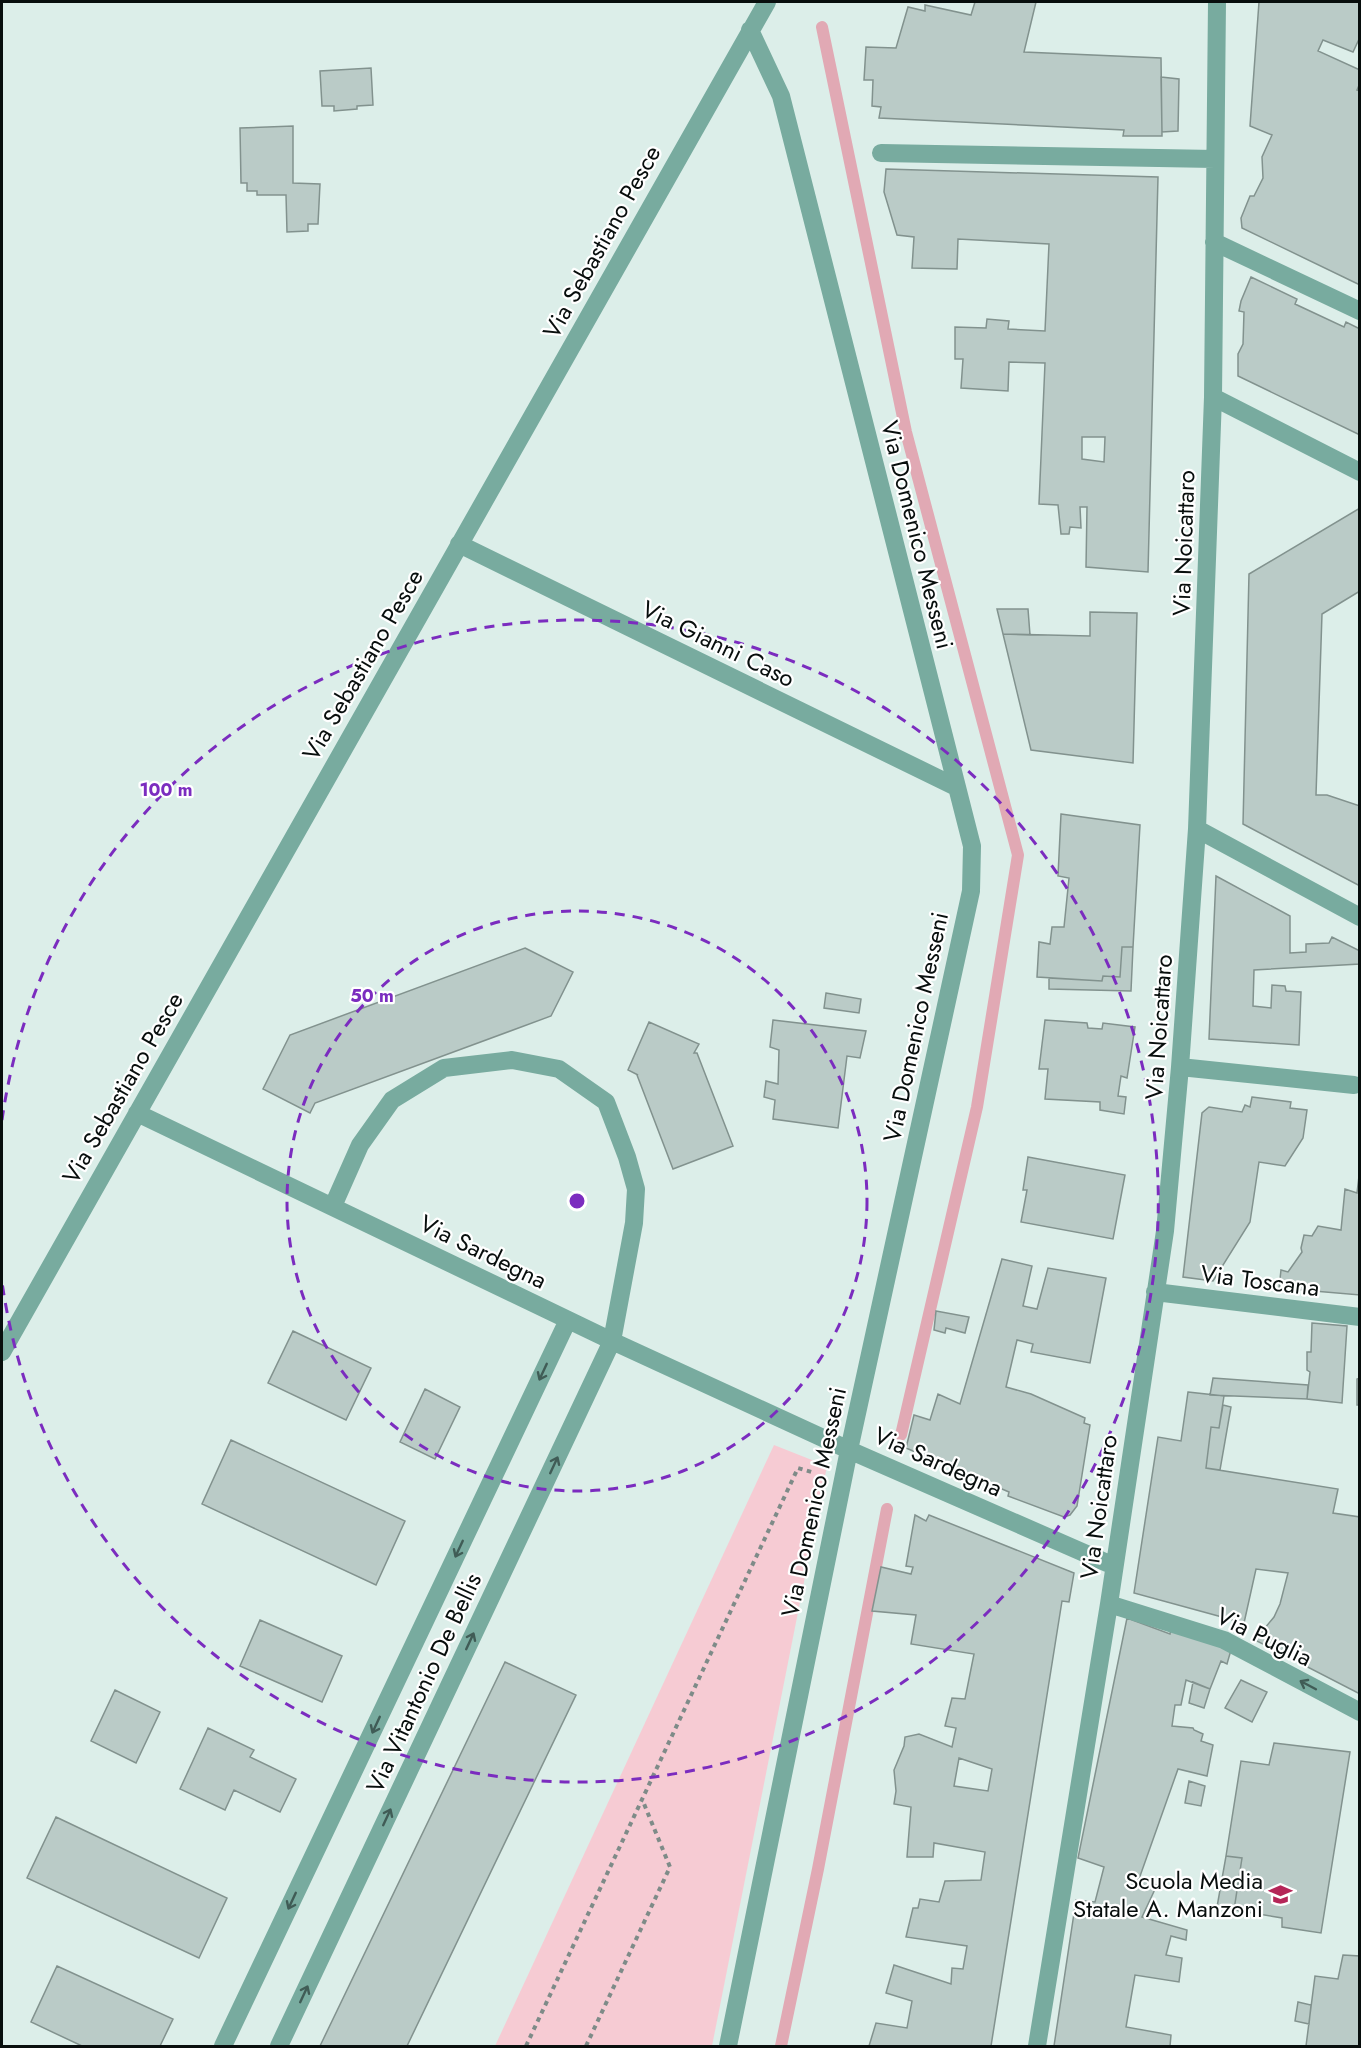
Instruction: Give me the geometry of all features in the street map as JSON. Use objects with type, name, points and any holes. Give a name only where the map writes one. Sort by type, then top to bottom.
[{"type":"street","name":"Via Sebastiano Pesce","points":[[2,1352],[766,2]]},
{"type":"street","name":"Via Noicattaro","points":[[1037,2046],[1109,1604],[1165,1231],[1180,1067],[1197,830],[1213,396],[1218,2]]},
{"type":"street","name":"Via Domenico Messeni","points":[[728,2046],[842,1481],[970,891],[972,846],[781,96],[750,30]]},
{"type":"street","points":[[881,153],[1215,159]]},
{"type":"street","points":[[1214,242],[1359,310]]},
{"type":"street","points":[[1213,396],[1359,472]]},
{"type":"street","name":"Via Gianni Caso","points":[[459,544],[956,787]]},
{"type":"street","points":[[1197,830],[1359,918]]},
{"type":"street","points":[[333,1206],[360,1145],[392,1100],[444,1068],[512,1060],[559,1069],[606,1102],[627,1157],[636,1189],[634,1223],[612,1341]]},
{"type":"street","points":[[1180,1067],[1354,1085]]},
{"type":"street","name":"Via Sardegna","points":[[137,1113],[612,1341],[1114,1566]]},
{"type":"street","name":"Via Toscana","points":[[1155,1292],[1359,1317]]},
{"type":"street","points":[[223,2046],[568,1320]]},
{"type":"street","name":"Via Vitantonio De Bellis","points":[[279,2046],[612,1341]]},
{"type":"street","name":"Via Puglia","points":[[1109,1604],[1224,1640],[1359,1712]]},
{"type":"path","points":[[526,2046],[798,1468],[842,1481]]},
{"type":"path","points":[[586,2046],[670,1867],[642,1799]]},
{"type":"shaded area","points":[[774,1445],[827,1466],[712,2046],[495,2046]]},
{"type":"building","points":[[975,2],[1036,2],[1024,52],[1161,58],[1162,136],[1123,136],[1124,130],[879,118],[881,107],[872,106],[873,80],[864,80],[866,47],[896,48],[908,7],[925,11],[925,5],[971,15]]},
{"type":"building","points":[[1259,2],[1360,2],[1360,37],[1353,52],[1323,40],[1318,51],[1360,70],[1360,83],[1357,90],[1360,91],[1360,285],[1242,228],[1241,218],[1250,196],[1254,196],[1263,178],[1262,157],[1272,135],[1250,126]]},
{"type":"building","points":[[371,68],[373,105],[334,111],[334,106],[322,106],[320,71]]},
{"type":"building","points":[[1161,77],[1179,79],[1178,131],[1162,132]]},
{"type":"building","points":[[293,126],[293,183],[320,184],[318,224],[308,224],[308,231],[287,232],[286,195],[257,195],[257,191],[247,191],[247,183],[241,183],[240,128]]},
{"type":"building","points":[[886,169],[1158,177],[1148,572],[1086,567],[1087,507],[1080,507],[1081,528],[1070,527],[1069,534],[1061,534],[1058,505],[1039,504],[1045,363],[1009,362],[1008,391],[961,388],[963,359],[955,359],[955,327],[986,328],[987,319],[1009,321],[1008,329],[1045,331],[1049,244],[958,239],[957,269],[912,268],[914,237],[897,235],[884,192]],"holes":[[[1082,437],[1105,437],[1104,462],[1082,459]]]},
{"type":"building","points":[[1251,277],[1297,299],[1295,304],[1344,327],[1346,322],[1360,329],[1360,435],[1238,376],[1238,354],[1243,344],[1244,312],[1239,311]]},
{"type":"building","points":[[1360,508],[1360,591],[1322,614],[1316,795],[1327,795],[1360,806],[1360,886],[1243,824],[1249,574]]},
{"type":"building","points":[[997,609],[1028,609],[1030,635],[1003,634]]},
{"type":"building","points":[[1090,612],[1137,613],[1133,763],[1031,750],[1003,634],[1090,636]]},
{"type":"building","points":[[1061,814],[1140,825],[1133,947],[1122,947],[1120,977],[1103,976],[1102,981],[1037,977],[1039,942],[1050,944],[1052,927],[1064,927],[1069,878],[1058,876]]},
{"type":"building","points":[[1216,876],[1290,916],[1290,953],[1306,952],[1306,944],[1329,943],[1332,937],[1360,951],[1360,964],[1254,970],[1253,1006],[1271,1008],[1272,985],[1285,986],[1286,991],[1301,992],[1299,1045],[1209,1039]]},
{"type":"building","points":[[1122,947],[1133,947],[1131,991],[1049,989],[1049,978],[1102,981],[1103,976],[1120,977]]},
{"type":"building","points":[[525,948],[573,972],[551,1016],[315,1103],[310,1113],[263,1089],[290,1035]]},
{"type":"building","points":[[826,993],[861,999],[859,1013],[824,1008]]},
{"type":"building","points":[[773,1020],[866,1031],[860,1058],[847,1056],[838,1128],[773,1119],[775,1100],[764,1097],[766,1081],[778,1084],[779,1050],[770,1047]]},
{"type":"building","points":[[1045,1020],[1087,1023],[1088,1028],[1102,1029],[1103,1023],[1135,1027],[1127,1078],[1121,1076],[1118,1096],[1126,1097],[1124,1114],[1100,1110],[1100,1102],[1045,1099],[1048,1069],[1039,1069]]},
{"type":"building","points":[[649,1022],[699,1044],[694,1053],[697,1053],[733,1146],[673,1169],[638,1075],[628,1070]]},
{"type":"building","points":[[1252,1097],[1291,1102],[1290,1108],[1307,1110],[1303,1138],[1285,1166],[1259,1162],[1250,1222],[1213,1281],[1183,1277],[1202,1113],[1209,1107],[1242,1112],[1245,1105],[1250,1107]]},
{"type":"building","points":[[1028,1157],[1125,1175],[1113,1239],[1021,1222],[1027,1190],[1023,1190]]},
{"type":"building","points":[[1359,1176],[1360,1295],[1279,1288],[1281,1270],[1288,1272],[1302,1252],[1304,1235],[1312,1236],[1318,1226],[1341,1230],[1345,1189],[1357,1193]]},
{"type":"building","points":[[1002,1259],[1032,1266],[1023,1306],[1037,1309],[1048,1268],[1106,1278],[1090,1363],[1031,1352],[1033,1344],[1017,1340],[1006,1387],[1031,1394],[1085,1418],[1084,1423],[1090,1425],[1077,1506],[1070,1515],[1064,1517],[1008,1496],[1009,1492],[906,1448],[914,1415],[930,1420],[938,1394],[960,1404]]},
{"type":"building","points":[[936,1311],[969,1317],[965,1333],[946,1328],[945,1333],[934,1330]]},
{"type":"building","points":[[1312,1323],[1347,1326],[1342,1403],[1307,1399],[1310,1372],[1307,1370],[1307,1352],[1311,1352]]},
{"type":"building","points":[[293,1331],[371,1368],[346,1420],[268,1383]]},
{"type":"building","points":[[1213,1378],[1308,1385],[1307,1399],[1210,1395]]},
{"type":"building","points":[[1360,1378],[1360,1405],[1357,1405],[1357,1379]]},
{"type":"building","points":[[425,1389],[460,1407],[435,1459],[400,1442]]},
{"type":"building","points":[[1188,1392],[1224,1396],[1219,1428],[1211,1427],[1206,1468],[1338,1489],[1333,1513],[1360,1517],[1360,1694],[1255,1640],[1274,1617],[1288,1573],[1256,1569],[1244,1623],[1134,1593],[1158,1437],[1181,1441]]},
{"type":"building","points":[[1223,1405],[1231,1407],[1220,1470],[1206,1468],[1211,1427],[1219,1428]]},
{"type":"building","points":[[231,1440],[405,1521],[376,1585],[202,1504]]},
{"type":"building","points":[[915,1515],[926,1521],[929,1515],[1074,1573],[1069,1602],[1062,1601],[991,2046],[869,2046],[876,2023],[907,2028],[912,2001],[886,1993],[894,1965],[951,1984],[952,1968],[963,1969],[967,1946],[906,1937],[913,1908],[918,1908],[920,1899],[939,1902],[945,1881],[981,1880],[985,1852],[934,1843],[933,1857],[907,1857],[911,1807],[894,1804],[896,1791],[894,1770],[904,1746],[905,1737],[919,1734],[952,1747],[956,1728],[945,1726],[952,1698],[965,1699],[974,1654],[911,1644],[916,1615],[872,1611],[881,1567],[911,1574],[913,1567],[906,1566]],"holes":[[[959,1758],[992,1769],[988,1791],[954,1786]]]},
{"type":"building","points":[[1127,1618],[1170,1634],[1171,1628],[1231,1650],[1227,1664],[1221,1661],[1210,1689],[1186,1680],[1181,1705],[1175,1705],[1172,1726],[1193,1728],[1203,1734],[1201,1741],[1213,1745],[1207,1776],[1178,1769],[1139,1879],[1157,1885],[1142,1917],[1187,1930],[1186,1940],[1171,1936],[1166,1955],[1182,1958],[1179,1982],[1135,1975],[1126,2027],[1171,2035],[1170,2046],[1054,2046],[1076,1900],[1095,1902],[1104,1867],[1078,1858]]},
{"type":"building","points":[[260,1620],[342,1656],[322,1702],[240,1666]]},
{"type":"building","points":[[505,1662],[576,1695],[407,2046],[320,2046]]},
{"type":"building","points":[[1241,1680],[1267,1692],[1252,1722],[1225,1708]]},
{"type":"building","points":[[1193,1682],[1210,1689],[1204,1708],[1189,1703]]},
{"type":"building","points":[[115,1690],[160,1712],[136,1763],[91,1741]]},
{"type":"building","points":[[208,1728],[254,1750],[250,1757],[296,1779],[280,1812],[234,1790],[225,1810],[180,1789]]},
{"type":"building","points":[[1274,1743],[1350,1752],[1321,1933],[1282,1927],[1282,1918],[1234,1910],[1242,1858],[1226,1856],[1241,1761],[1269,1765]]},
{"type":"building","points":[[1189,1781],[1205,1786],[1201,1806],[1185,1803]]},
{"type":"building","points":[[56,1817],[227,1898],[199,1958],[27,1878]]},
{"type":"building","points":[[1226,1856],[1242,1858],[1234,1910],[1217,1907]]},
{"type":"building","points":[[1343,1955],[1360,1956],[1360,2046],[1306,2046],[1315,1976],[1338,1979]]},
{"type":"building","points":[[57,1966],[173,2019],[160,2046],[82,2046],[31,2022]]},
{"type":"building","points":[[1298,2002],[1311,2005],[1309,2024],[1295,2021]]},
{"type":"waterway","points":[[822,27],[906,432],[1018,855],[977,1107],[901,1435]]},
{"type":"waterway","points":[[781,2046],[818,1869],[887,1509]]},
{"type":"place","name":"Scuola Media Statale A. Manzoni","points":[[1281,1895]]}]
